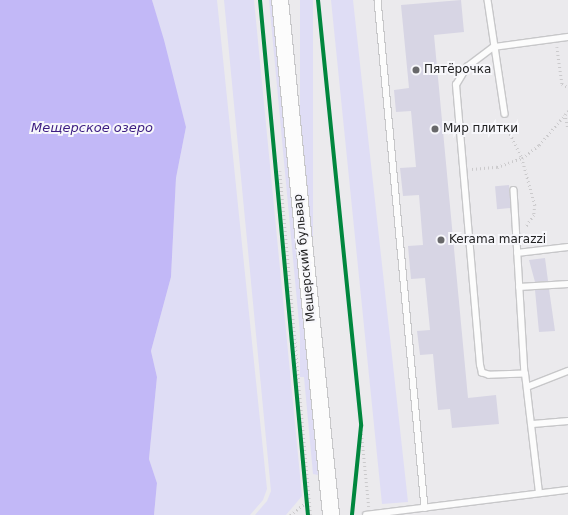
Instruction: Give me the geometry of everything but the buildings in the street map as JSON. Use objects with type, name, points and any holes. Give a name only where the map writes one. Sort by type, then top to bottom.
[{"type":"main road","name":"Мещерский бульвар","points":[[280,0],[331,515]]},
{"type":"lane","points":[[378,0],[425,508]]},
{"type":"lane","points":[[488,0],[505,114]]},
{"type":"lane","points":[[525,374],[482,373],[456,84],[467,67],[494,47],[568,37]]},
{"type":"lane","points":[[514,190],[525,374],[533,424],[539,493]]},
{"type":"lane","points":[[518,253],[568,247]]},
{"type":"lane","points":[[519,287],[568,284]]},
{"type":"lane","points":[[527,387],[568,371]]},
{"type":"lane","points":[[533,424],[568,421]]},
{"type":"lane","points":[[368,515],[568,490]]},
{"type":"path","points":[[555,39],[562,84],[568,87]]},
{"type":"path","points":[[463,170],[497,167],[522,158],[539,145],[568,111]]},
{"type":"path","points":[[505,114],[509,137],[522,158],[535,205],[534,215],[516,235]]},
{"type":"path","points":[[565,114],[568,128]]},
{"type":"path","points":[[278,167],[309,515]]},
{"type":"path","points":[[360,418],[368,515]]},
{"type":"path","points":[[357,464],[361,426]]},
{"type":"path","points":[[290,515],[308,501]]},
{"type":"shaded area","points":[[152,0],[217,0],[267,489],[263,500],[250,515],[154,515],[157,483],[149,459],[157,377],[151,351],[171,277],[176,178],[186,127]]},
{"type":"shaded area","points":[[224,0],[254,0],[302,496],[286,515],[255,515],[267,501],[271,491]]},
{"type":"shaded area","points":[[269,0],[273,0],[318,475],[313,474]]},
{"type":"shaded area","points":[[300,0],[313,0],[313,377],[300,377]]},
{"type":"shaded area","points":[[331,0],[353,0],[408,502],[382,504]]},
{"type":"water","name":"Мещерское озеро","points":[[0,0],[152,0],[164,40],[186,127],[176,178],[171,277],[151,351],[157,377],[149,459],[157,483],[154,515],[0,515]]},
{"type":"cycle path","points":[[260,0],[308,515]]},
{"type":"cycle path","points":[[318,0],[361,426],[352,515]]},
{"type":"place","name":"Пятёрочка","points":[[416,70]]},
{"type":"place","name":"Мир плитки","points":[[435,129]]},
{"type":"place","name":"Kerama marazzi","points":[[441,240]]}]
